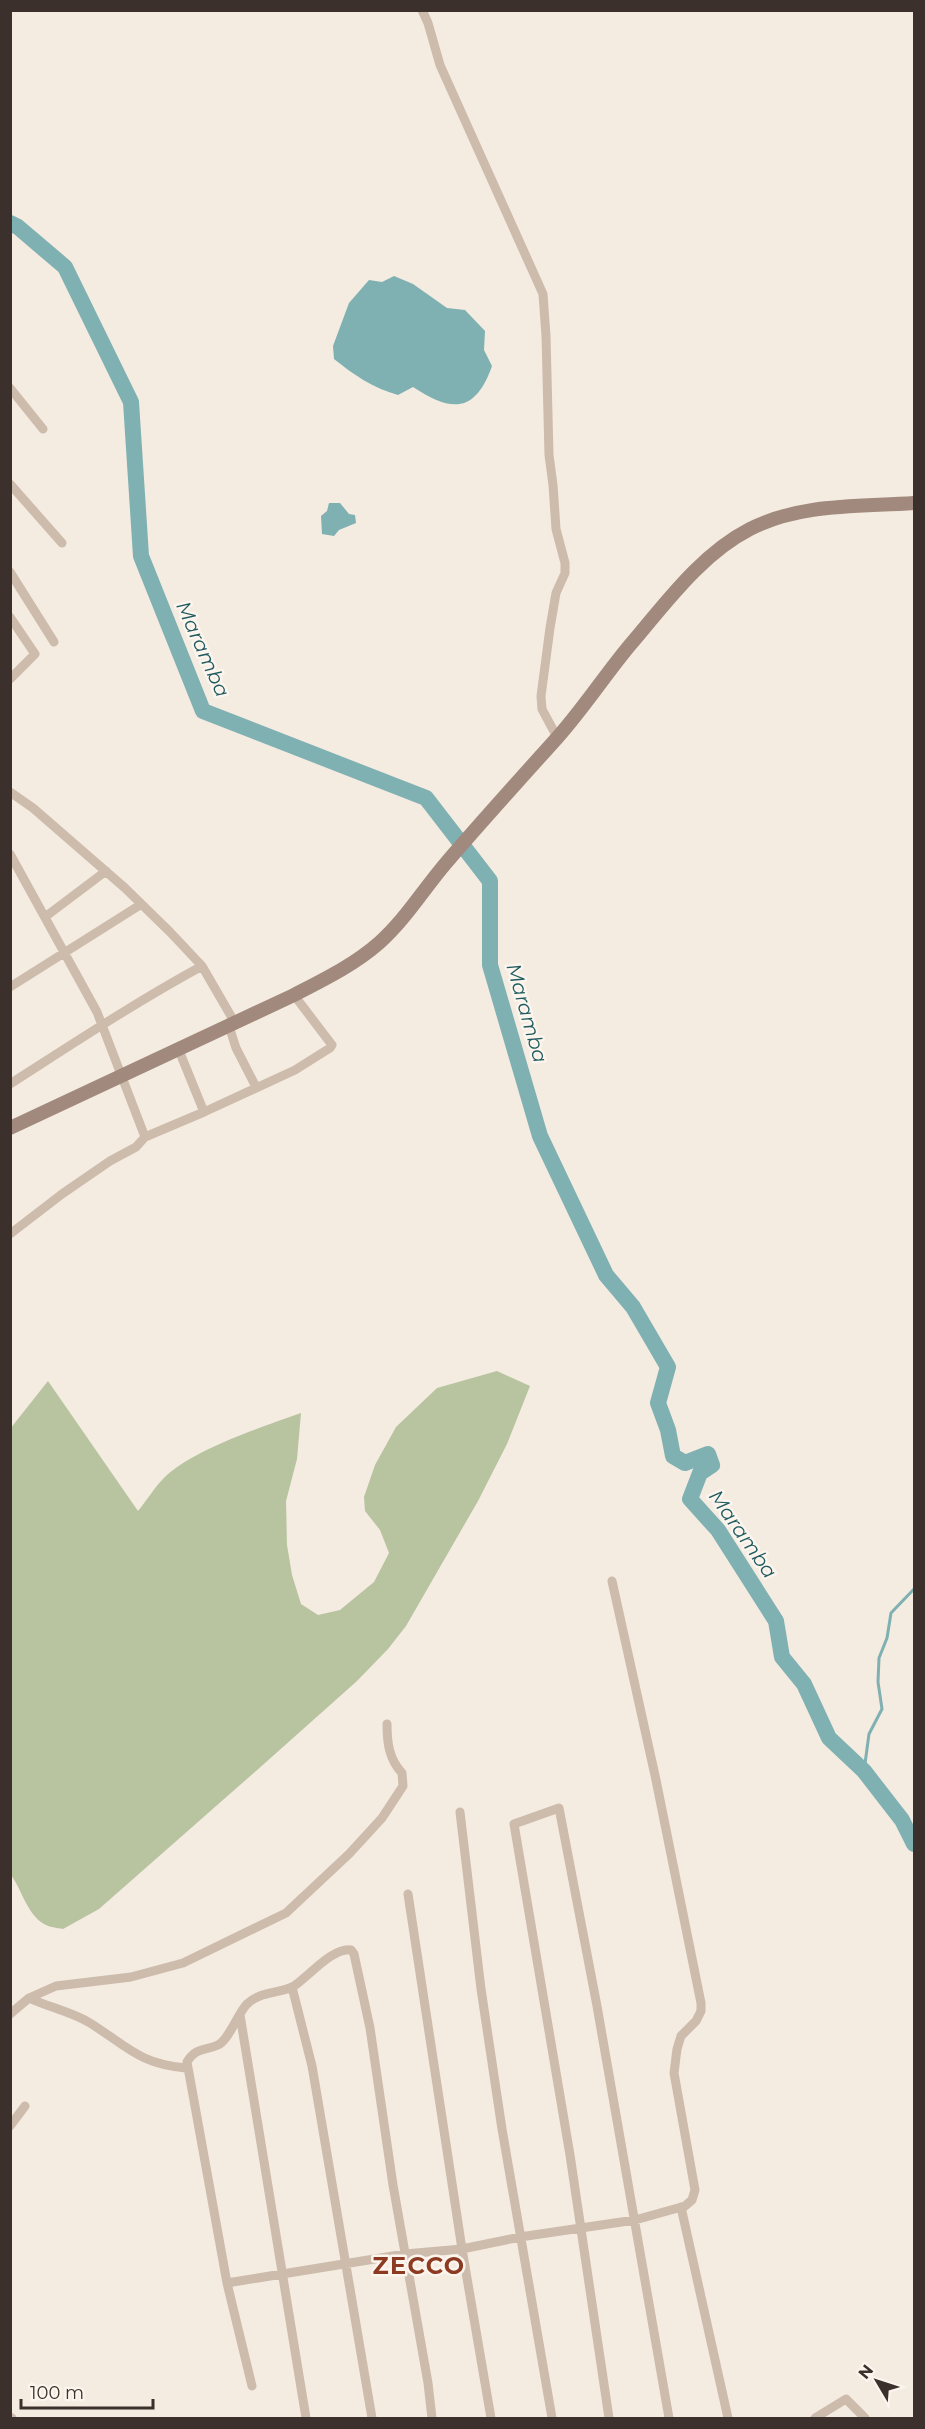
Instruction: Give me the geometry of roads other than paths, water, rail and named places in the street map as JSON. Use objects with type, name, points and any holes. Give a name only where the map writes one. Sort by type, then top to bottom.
[{"type":"street","points":[[422,10],[440,65],[543,294],[547,348],[549,455],[557,541],[566,563],[565,573],[556,593],[541,696],[542,709],[557,737]]},
{"type":"street","points":[[10,388],[43,429]]},
{"type":"street","points":[[10,484],[62,543]]},
{"type":"street","points":[[10,1128],[333,976],[378,944],[401,921],[441,869],[557,737],[603,677],[681,586],[727,542],[750,529],[786,516],[831,506],[915,503]]},
{"type":"street","points":[[10,572],[54,642]]},
{"type":"street","points":[[10,617],[35,654],[10,679]]},
{"type":"street","points":[[10,792],[33,808],[125,888],[202,966],[232,1024],[236,1048],[256,1087]]},
{"type":"street","points":[[10,854],[103,1026],[145,1137]]},
{"type":"street","points":[[45,917],[106,871]]},
{"type":"street","points":[[13,981],[140,905]]},
{"type":"street","points":[[10,1084],[103,1026],[132,1005],[202,966]]},
{"type":"street","points":[[10,1234],[62,1194],[110,1161],[136,1147],[145,1137],[204,1113],[315,1059],[332,1045],[294,995]]},
{"type":"street","points":[[178,1048],[204,1113]]},
{"type":"street","points":[[226,2283],[405,2254],[462,2249],[520,2237],[635,2220],[681,2207],[692,2200],[695,2190],[680,2111],[674,2064],[681,2036],[696,2021],[701,2011],[701,2003],[656,1780],[612,1581]]},
{"type":"street","points":[[10,2014],[28,1998],[56,1986],[158,1972],[210,1952],[286,1913],[356,1847],[382,1818],[403,1786],[402,1773],[392,1762],[390,1756],[387,1725]]},
{"type":"street","points":[[609,2418],[514,1824],[559,1808],[597,2006],[669,2418]]},
{"type":"street","points":[[460,1812],[481,1989],[520,2237],[552,2418]]},
{"type":"street","points":[[408,1894],[490,2418]]},
{"type":"street","points":[[252,2386],[226,2283],[201,2132],[186,2068],[190,2057],[200,2049],[221,2042],[247,2003],[255,1998],[292,1987],[333,1954],[345,1949],[351,1950],[354,1954],[370,2028],[432,2418]]},
{"type":"street","points":[[292,1987],[312,2066],[372,2418]]},
{"type":"street","points":[[28,1998],[88,2022],[134,2054],[150,2062],[186,2068]]},
{"type":"street","points":[[240,2015],[306,2418]]},
{"type":"street","points":[[10,2126],[25,2106]]},
{"type":"street","points":[[681,2207],[728,2418]]},
{"type":"street","points":[[815,2418],[846,2400],[865,2418]]},
{"type":"water","points":[[394,276],[413,284],[447,308],[465,310],[485,331],[484,350],[492,366],[478,393],[470,400],[460,404],[450,404],[439,401],[413,387],[398,395],[364,380],[334,359],[333,346],[349,303],[369,280],[382,282]]},
{"type":"water","points":[[329,503],[340,503],[349,514],[355,515],[356,523],[339,530],[334,536],[322,534],[321,516],[327,511]]},
{"type":"waterway","name":"Maramba","points":[[10,223],[18,227],[65,267],[131,402],[141,556],[203,711],[426,798],[490,881],[490,965],[540,1136],[606,1275],[633,1307],[668,1367],[658,1403],[668,1430],[673,1456],[685,1463],[708,1454],[712,1465],[700,1473],[690,1499],[718,1530],[776,1621],[782,1657],[804,1684],[829,1738],[864,1771],[902,1820],[914,1844]]},
{"type":"waterway","points":[[864,1771],[869,1734],[882,1709],[878,1682],[879,1658],[887,1638],[891,1613],[914,1589]]},
{"type":"district","name":"ZECCO","points":[[419,2265]]}]
